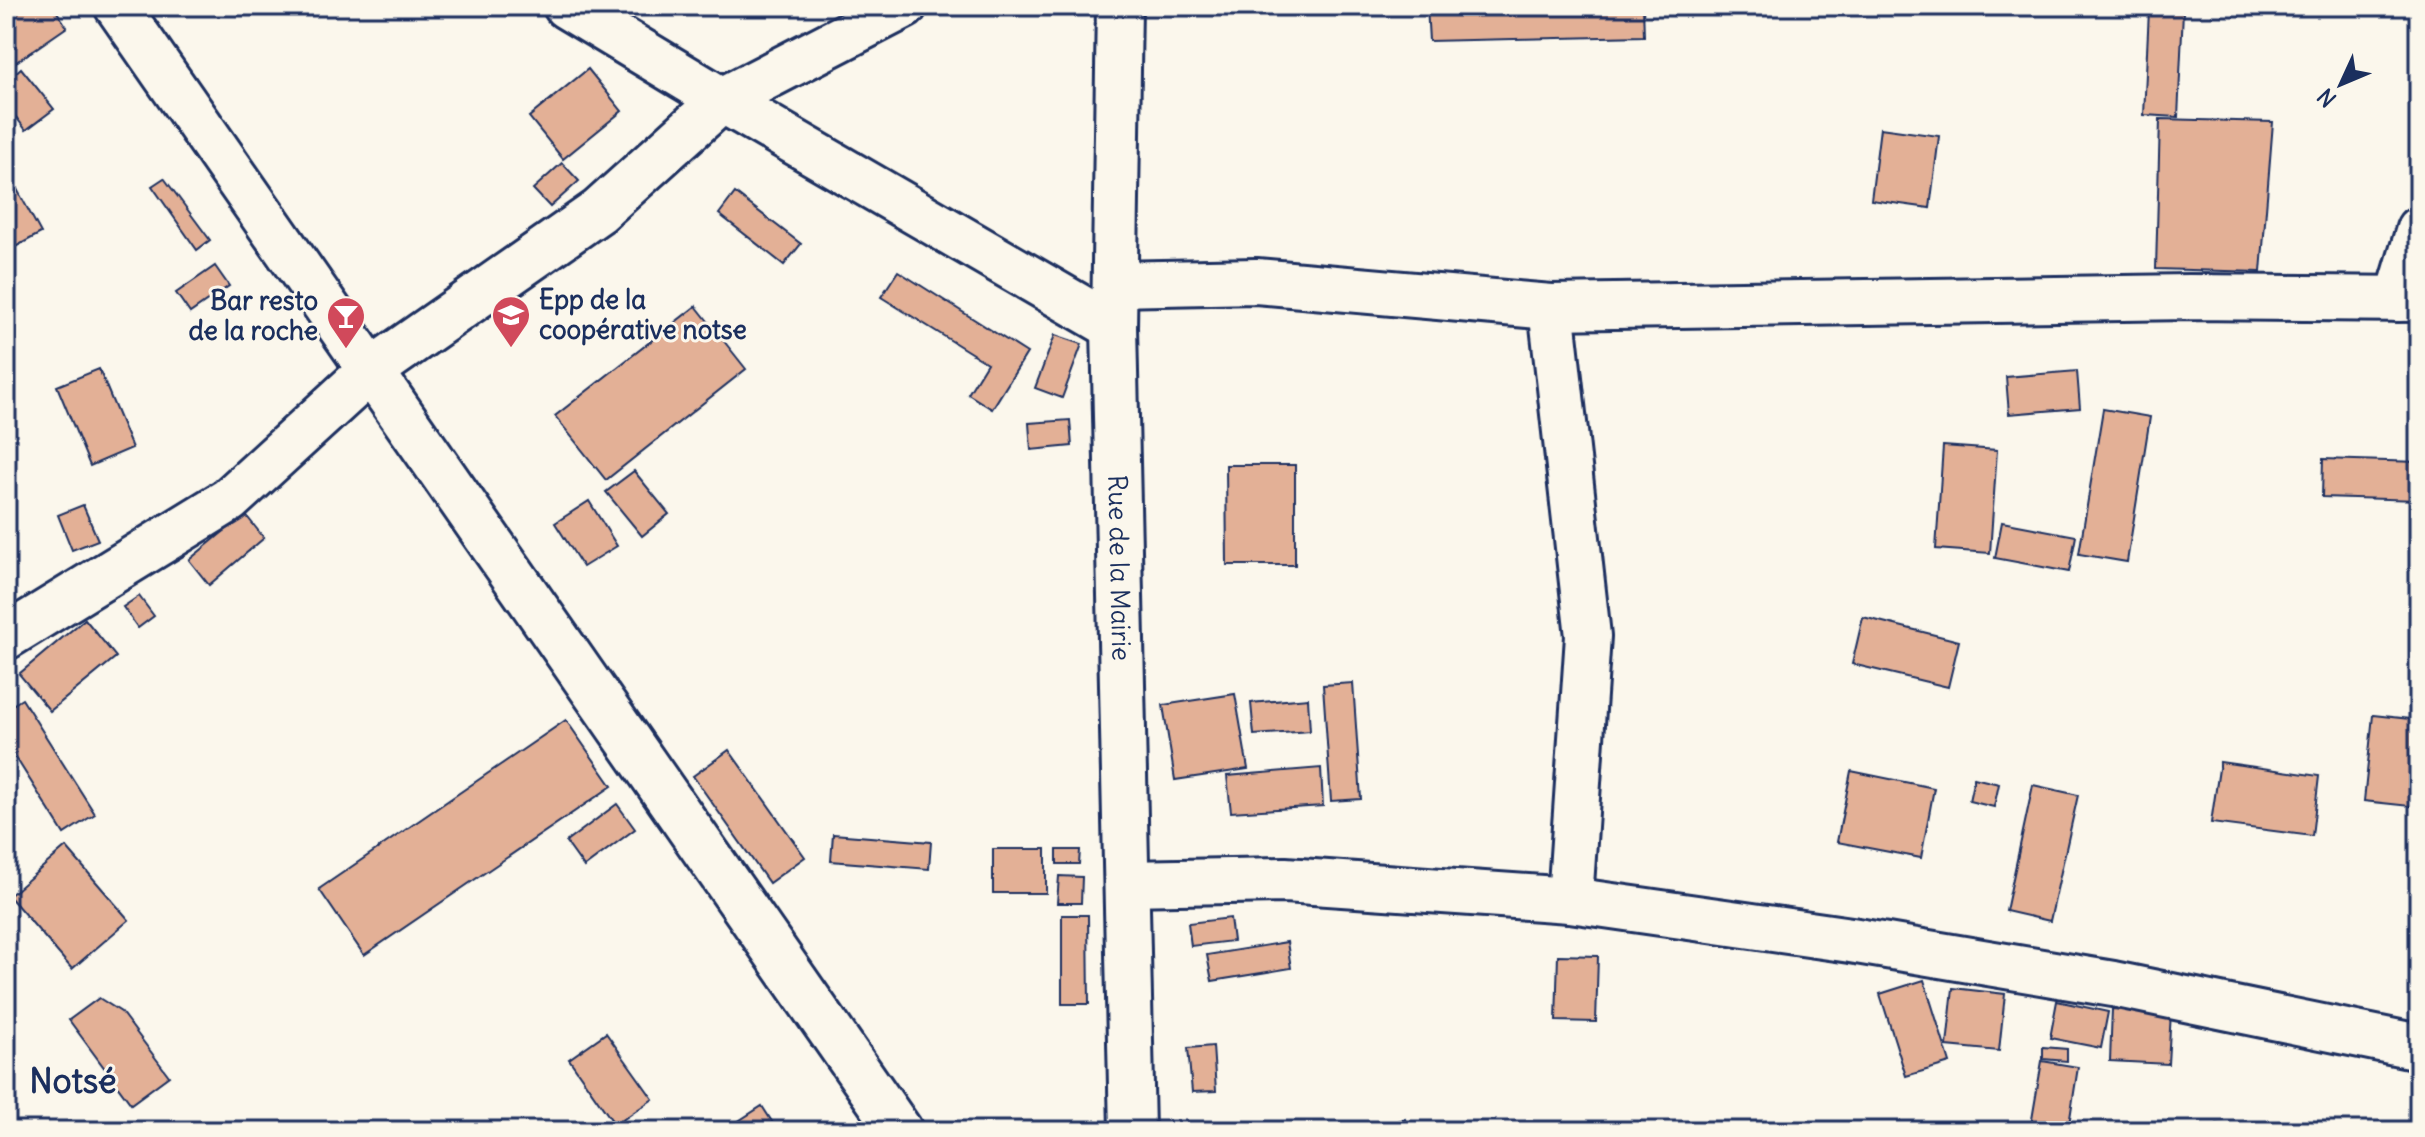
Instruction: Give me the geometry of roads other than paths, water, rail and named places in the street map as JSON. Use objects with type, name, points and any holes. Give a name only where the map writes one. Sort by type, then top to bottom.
[{"type":"street","points":[[117,6],[900,1131]]},
{"type":"street","points":[[566,6],[1114,327]]},
{"type":"street","points":[[6,637],[229,500],[369,372],[599,211],[722,100],[904,6]]},
{"type":"street","name":"Rue de la Mairie","points":[[1119,6],[1114,327],[1132,1131]]},
{"type":"street","points":[[1115,284],[1256,281],[1551,307],[2189,297],[2408,299],[2419,229]]},
{"type":"street","points":[[1551,307],[1588,636],[1570,900]]},
{"type":"street","points":[[1127,883],[1285,880],[1570,900],[1851,940],[2113,984],[2419,1047]]},
{"type":"place","name":"Epp de la coopérative notse","points":[[511,349]]},
{"type":"place","name":"Bar resto de la roche","points":[[346,350]]},
{"type":"district","name":"Notsé","points":[[73,1081]]}]
